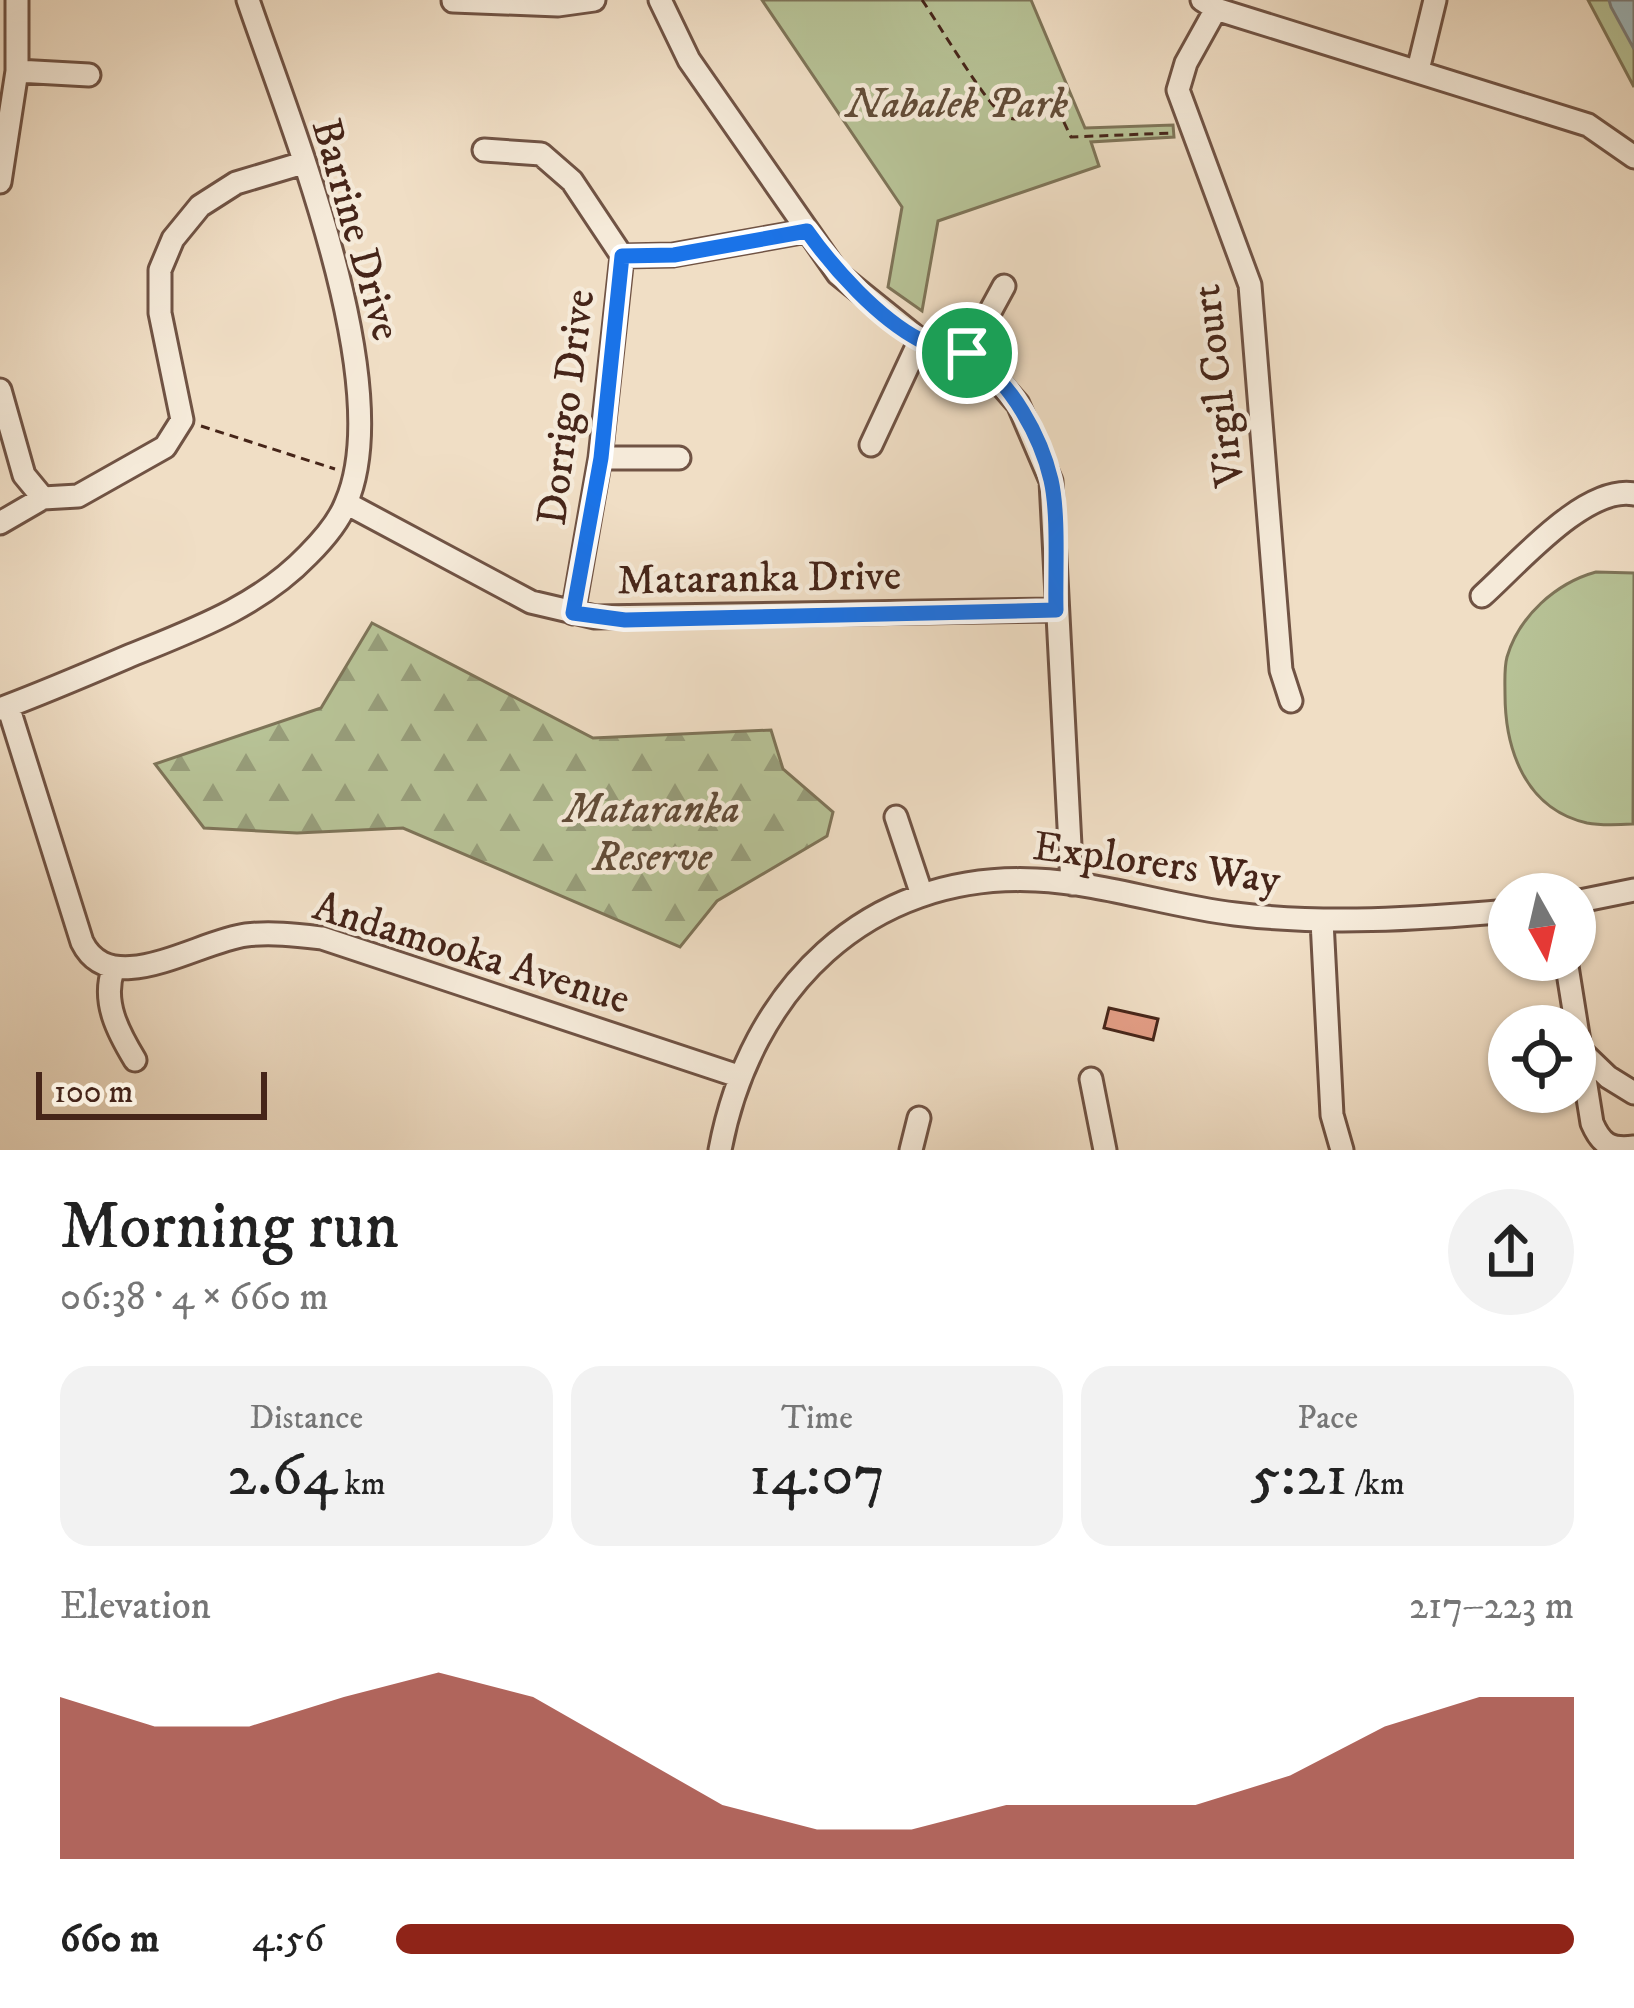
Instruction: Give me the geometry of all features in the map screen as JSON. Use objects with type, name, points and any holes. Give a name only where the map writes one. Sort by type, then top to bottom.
[{"type":"street","points":[[0,182],[17,71],[17,0]]},
{"type":"street","name":"Barrine Drive","points":[[4,708],[223,618],[309,554],[346,503],[360,444],[360,389],[350,322],[248,0]]},
{"type":"street","points":[[453,1],[558,5],[594,0]]},
{"type":"street","points":[[660,0],[689,60],[838,274],[920,340],[967,353],[983,364],[1018,404],[1051,481],[1072,884]]},
{"type":"street","points":[[1418,70],[1435,0]]},
{"type":"street","points":[[1209,4],[1588,125],[1634,157]]},
{"type":"street","name":"Virgil Court","points":[[1209,4],[1178,90],[1250,285],[1281,670],[1291,700]]},
{"type":"street","points":[[17,71],[89,75]]},
{"type":"street","name":"Dorrigo Drive","points":[[484,150],[541,154],[572,181],[622,256],[601,458],[573,613]]},
{"type":"street","points":[[0,523],[43,498],[78,496],[165,447],[182,420],[160,313],[160,270],[173,239],[200,206],[236,183],[303,163]]},
{"type":"street","points":[[622,256],[674,255],[807,231]]},
{"type":"street","points":[[967,353],[1004,286]]},
{"type":"street","points":[[871,445],[920,340]]},
{"type":"street","points":[[0,390],[24,475],[43,498]]},
{"type":"street","points":[[601,458],[679,458]]},
{"type":"street","points":[[1482,596],[1574,513],[1601,497],[1634,494]]},
{"type":"street","name":"Mataranka Drive","points":[[346,503],[531,602],[573,613],[625,620],[1056,610]]},
{"type":"street","points":[[4,708],[82,942],[93,958],[113,970],[111,1008],[135,1060]]},
{"type":"street","points":[[896,818],[922,895]]},
{"type":"street","name":"Explorers Way","points":[[720,1150],[738,1076],[784,994],[815,960],[857,927],[922,895],[986,881],[1072,884],[1232,914],[1322,921],[1488,912]]},
{"type":"street","points":[[1596,898],[1634,890]]},
{"type":"street","points":[[1322,921],[1332,1114],[1342,1150]]},
{"type":"street","name":"Andamooka Avenue","points":[[113,970],[138,967],[243,935],[322,938],[738,1076]]},
{"type":"street","points":[[1596,1066],[1634,1094]]},
{"type":"street","points":[[1091,1079],[1105,1150]]},
{"type":"street","points":[[1591,1113],[1597,1135],[1612,1149],[1634,1147]]},
{"type":"street","points":[[911,1150],[919,1118]]},
{"type":"path","points":[[922,0],[974,80],[1008,118],[1053,110],[1060,114],[1071,137],[1192,132]]},
{"type":"path","points":[[182,420],[352,474]]},
{"type":"green space","name":"Nabalek Park","points":[[762,0],[1031,0],[1085,128],[1173,125],[1174,137],[1091,142],[1099,166],[938,221],[922,311],[888,287],[902,207]]},
{"type":"green space","points":[[1588,0],[1634,0],[1634,87]]},
{"type":"green space","points":[[1596,572],[1634,573],[1633,824],[1587,823],[1548,805],[1523,774],[1506,715],[1506,661],[1520,628],[1553,593]]},
{"type":"green space","name":"Mataranka Reserve","points":[[372,623],[593,738],[771,730],[783,769],[833,812],[827,836],[717,901],[680,947],[403,828],[297,833],[204,828],[155,764],[321,708]]},
{"type":"water","points":[[1609,0],[1634,0],[1634,49],[1611,7]]},
{"type":"building","points":[[1109,1008],[1158,1019],[1153,1040],[1104,1028]]},
{"type":"route","points":[[807,231],[838,274],[920,340],[967,353],[1018,404],[1051,481],[1056,610],[625,620],[573,613],[601,458],[622,256],[726,248],[807,231]]}]
